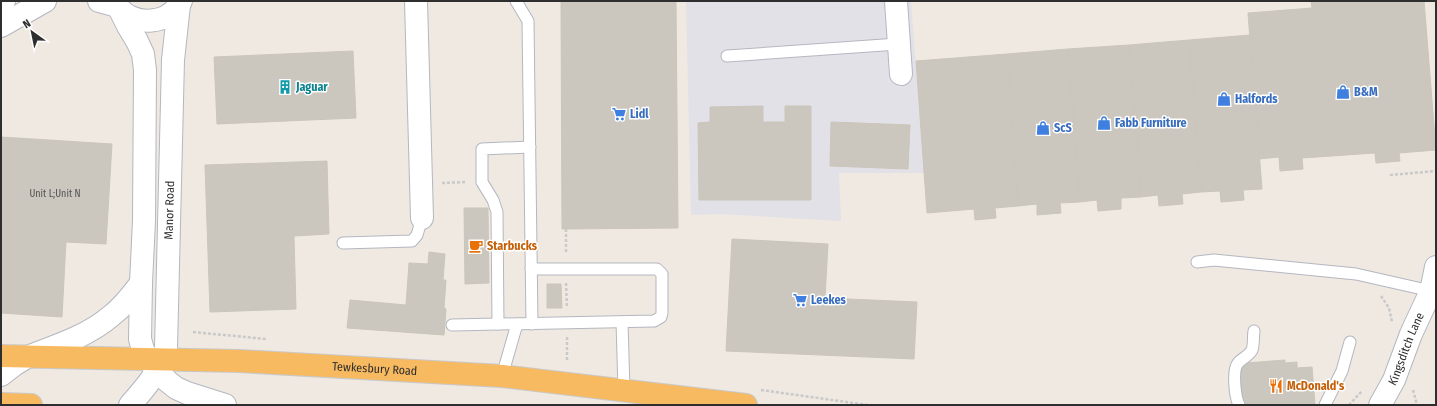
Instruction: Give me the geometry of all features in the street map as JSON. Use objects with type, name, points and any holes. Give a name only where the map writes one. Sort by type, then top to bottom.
[{"type":"highway","name":"Tewkesbury Road","points":[[1,356],[156,363],[239,361],[502,376],[624,390],[752,397]]},
{"type":"highway","points":[[1,404],[31,405]]},
{"type":"street","points":[[1,26],[45,1]]},
{"type":"street","points":[[416,1],[422,218]]},
{"type":"street","points":[[896,1],[901,74]]},
{"type":"street","points":[[113,4],[134,19],[150,22],[162,19],[171,13],[181,3]]},
{"type":"street","name":"Manor Road","points":[[130,405],[166,348],[172,60],[181,3]]},
{"type":"street","points":[[113,4],[143,54],[145,70],[144,221],[140,339],[143,350],[156,363],[166,380],[176,388],[225,405]]},
{"type":"street","name":"Kingsditch Lane","points":[[1380,405],[1394,380],[1410,334],[1431,292],[1436,266]]},
{"type":"street","points":[[1,375],[27,357],[68,341],[100,324],[122,306],[141,283]]},
{"type":"street","name":"Kingsditch Lane","points":[[1431,292],[1436,314]]},
{"type":"lane","points":[[516,1],[528,21],[532,324]]},
{"type":"lane","points":[[727,56],[898,44]]},
{"type":"lane","points":[[498,324],[497,212],[493,200],[482,182],[482,149],[530,148]]},
{"type":"lane","points":[[343,243],[412,241],[417,235],[422,218]]},
{"type":"lane","points":[[1197,262],[1220,261],[1356,274],[1431,292]]},
{"type":"lane","points":[[452,325],[654,321],[661,317],[662,274],[654,268],[531,269]]},
{"type":"lane","points":[[622,322],[624,390]]},
{"type":"lane","points":[[502,376],[517,324]]},
{"type":"lane","points":[[1239,405],[1237,400],[1235,370],[1238,363],[1249,354],[1252,349],[1254,331]]},
{"type":"lane","points":[[1325,405],[1342,371],[1350,342]]},
{"type":"path","points":[[1390,175],[1436,171]]},
{"type":"path","points":[[421,183],[482,182]]},
{"type":"path","points":[[566,229],[567,365]]},
{"type":"path","points":[[1374,278],[1375,292],[1383,298],[1389,308],[1392,322],[1391,329]]},
{"type":"path","points":[[752,397],[868,405]]},
{"type":"shaded area","points":[[686,1],[911,1],[924,173],[839,173],[841,221],[721,214],[691,215]]},
{"type":"building","name":"Lidl","points":[[561,1],[676,1],[678,228],[562,229]]},
{"type":"building","name":"B&M","points":[[1311,1],[1424,1],[1436,150],[1399,153],[1400,161],[1376,163],[1375,153],[1302,158],[1303,169],[1280,171],[1279,157],[1259,159],[1248,13],[1312,8]]},
{"type":"building","name":"Halfords","points":[[1250,35],[1262,189],[1243,190],[1244,200],[1221,202],[1220,191],[1201,192],[1189,40]]},
{"type":"building","points":[[1189,40],[1201,192],[1182,194],[1183,204],[1159,206],[1158,195],[1141,197],[1129,45]]},
{"type":"building","name":"Fabb Furniture","points":[[1129,45],[1141,197],[1121,198],[1121,209],[1098,211],[1097,200],[1080,202],[1068,49]]},
{"type":"building","name":"ScS","points":[[1068,49],[1080,202],[1060,203],[1061,213],[1037,215],[1037,204],[1018,206],[1007,54]]},
{"type":"building","name":"Jaguar","points":[[353,51],[356,118],[217,124],[214,57]]},
{"type":"building","points":[[1007,54],[1018,206],[995,208],[996,218],[975,220],[974,209],[927,213],[916,61]]},
{"type":"building","points":[[763,106],[763,122],[785,122],[785,106],[811,106],[811,200],[699,200],[698,123],[710,122],[710,107]]},
{"type":"building","points":[[831,122],[910,125],[908,169],[830,166]]},
{"type":"building","points":[[1,137],[112,144],[106,244],[66,242],[62,317],[1,313]]},
{"type":"building","points":[[327,161],[329,234],[294,236],[296,309],[210,312],[205,165]]},
{"type":"building","name":"Starbucks","points":[[464,208],[488,208],[489,283],[465,284]]},
{"type":"building","name":"Leekes","points":[[732,239],[828,244],[825,298],[917,302],[914,359],[726,351]]},
{"type":"building","points":[[429,252],[445,254],[443,280],[446,280],[444,308],[446,309],[444,335],[347,328],[350,300],[406,305],[409,263],[428,264]]},
{"type":"building","points":[[547,284],[561,284],[562,308],[547,308]]},
{"type":"building","name":"McDonald's","points":[[1285,360],[1285,363],[1297,362],[1297,368],[1312,367],[1315,405],[1243,405],[1240,400],[1238,372],[1241,372],[1240,366],[1246,366],[1246,363]]},
{"type":"place","name":"Jaguar","points":[[285,87]]},
{"type":"place","name":"B&M","points":[[1343,92]]},
{"type":"place","name":"Halfords","points":[[1224,99]]},
{"type":"place","name":"Lidl","points":[[619,114]]},
{"type":"place","name":"Fabb Furniture","points":[[1104,123]]},
{"type":"place","name":"ScS","points":[[1043,128]]},
{"type":"place","name":"Starbucks","points":[[476,246]]},
{"type":"place","name":"Leekes","points":[[800,300]]},
{"type":"place","name":"McDonald's","points":[[1276,386]]}]
